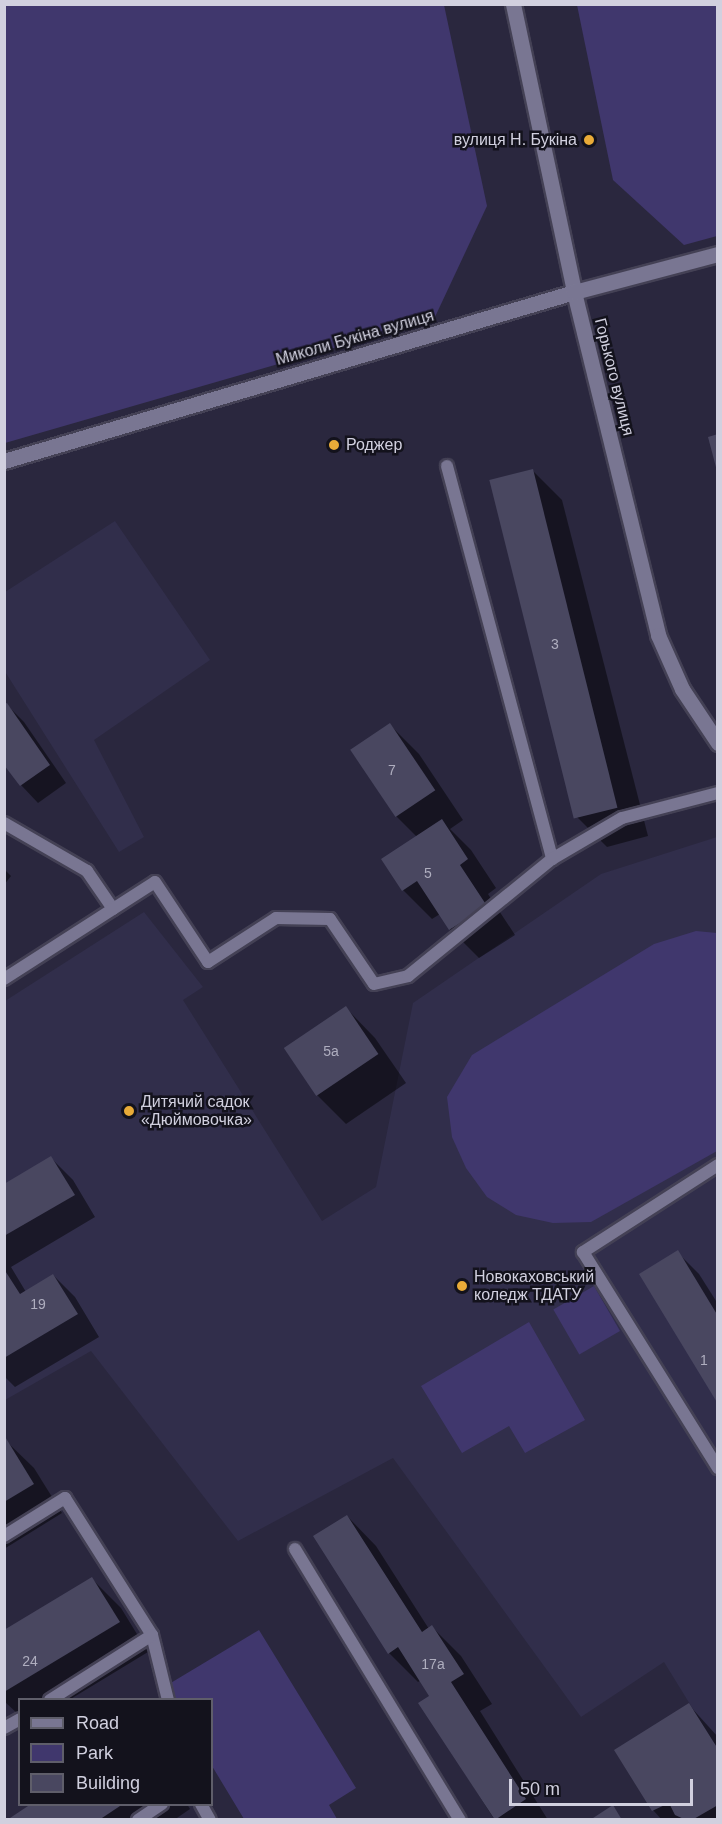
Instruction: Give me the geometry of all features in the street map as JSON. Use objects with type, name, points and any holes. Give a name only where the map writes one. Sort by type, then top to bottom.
[{"type":"street","name":"Горького вулиця","points":[[513,4],[574,292],[658,635],[682,689],[717,743]]},
{"type":"street","name":"Миколи Букіна вулиця","points":[[4,461],[574,292],[717,254]]},
{"type":"lane","points":[[447,466],[552,859]]},
{"type":"lane","points":[[4,979],[155,882],[208,962],[276,918],[330,919],[374,984],[408,976],[552,859],[622,818],[717,793]]},
{"type":"lane","points":[[4,823],[87,871],[112,909]]},
{"type":"lane","points":[[717,1165],[583,1252],[717,1468]]},
{"type":"lane","points":[[4,1536],[65,1498],[152,1635],[168,1698]]},
{"type":"lane","points":[[295,1549],[459,1820]]},
{"type":"lane","points":[[53,1698],[152,1635]]},
{"type":"lane","points":[[4,1728],[18,1720]]},
{"type":"lane","points":[[138,1820],[159,1806]]},
{"type":"lane","points":[[202,1806],[210,1820]]},
{"type":"shaded area","points":[[115,521],[210,660],[94,740],[144,837],[119,852],[4,670],[5,592]]},
{"type":"shaded area","name":"Новокаховський коледж ТДАТУ","points":[[717,837],[717,1748],[664,1662],[581,1717],[393,1458],[238,1541],[91,1351],[5,1400],[5,1001],[144,912],[203,987],[183,1000],[322,1221],[376,1187],[413,1003],[601,874]]},
{"type":"green space","points":[[5,4],[444,5],[487,206],[434,319],[5,443]]},
{"type":"green space","points":[[577,5],[717,5],[717,236],[684,245],[613,180]]},
{"type":"green space","points":[[696,931],[717,933],[717,1151],[591,1222],[553,1223],[516,1215],[487,1197],[466,1168],[452,1137],[447,1097],[472,1055],[654,944]]},
{"type":"green space","points":[[594,1286],[620,1331],[579,1355],[553,1310]]},
{"type":"green space","points":[[529,1322],[585,1420],[525,1453],[509,1426],[462,1453],[421,1386]]},
{"type":"green space","points":[[259,1630],[356,1788],[329,1805],[337,1819],[244,1819],[213,1768],[213,1698],[171,1698],[164,1687]]},
{"type":"building","points":[[718,434],[718,471],[717,471],[708,437]]},
{"type":"building","points":[[533,469],[617,808],[574,819],[489,480]]},
{"type":"building","points":[[7,703],[50,765],[20,786],[4,765],[4,704]]},
{"type":"building","points":[[390,723],[435,790],[396,817],[350,750]]},
{"type":"building","points":[[442,819],[468,859],[460,865],[487,906],[449,930],[417,881],[402,891],[381,859]]},
{"type":"building","points":[[346,1006],[378,1054],[316,1096],[284,1048]]},
{"type":"building","points":[[51,1156],[75,1195],[4,1236],[4,1184]]},
{"type":"building","points":[[678,1250],[718,1316],[718,1404],[639,1274]]},
{"type":"building","points":[[4,1269],[20,1294],[53,1274],[78,1314],[4,1358]]},
{"type":"building","points":[[4,1435],[34,1484],[4,1502]]},
{"type":"building","points":[[347,1515],[422,1632],[432,1625],[464,1674],[451,1682],[526,1799],[495,1820],[418,1703],[429,1696],[398,1647],[388,1654],[313,1536]]},
{"type":"building","points":[[92,1577],[120,1622],[4,1692],[4,1630]]},
{"type":"building","points":[[689,1703],[718,1749],[718,1805],[692,1820],[686,1820],[675,1815],[669,1803],[652,1811],[614,1750]]},
{"type":"building","points":[[613,1805],[622,1820],[590,1820]]},
{"type":"building","points":[[28,1806],[120,1806],[99,1820],[7,1820]]},
{"type":"place","name":"вулиця Н. Букіна","points":[[589,140]]},
{"type":"place","name":"Роджер","points":[[334,445]]},
{"type":"place","name":"Дитячий садок «Дюймовочка»","points":[[129,1111]]},
{"type":"place","name":"Новокаховський коледж ТДАТУ","points":[[462,1286]]}]
